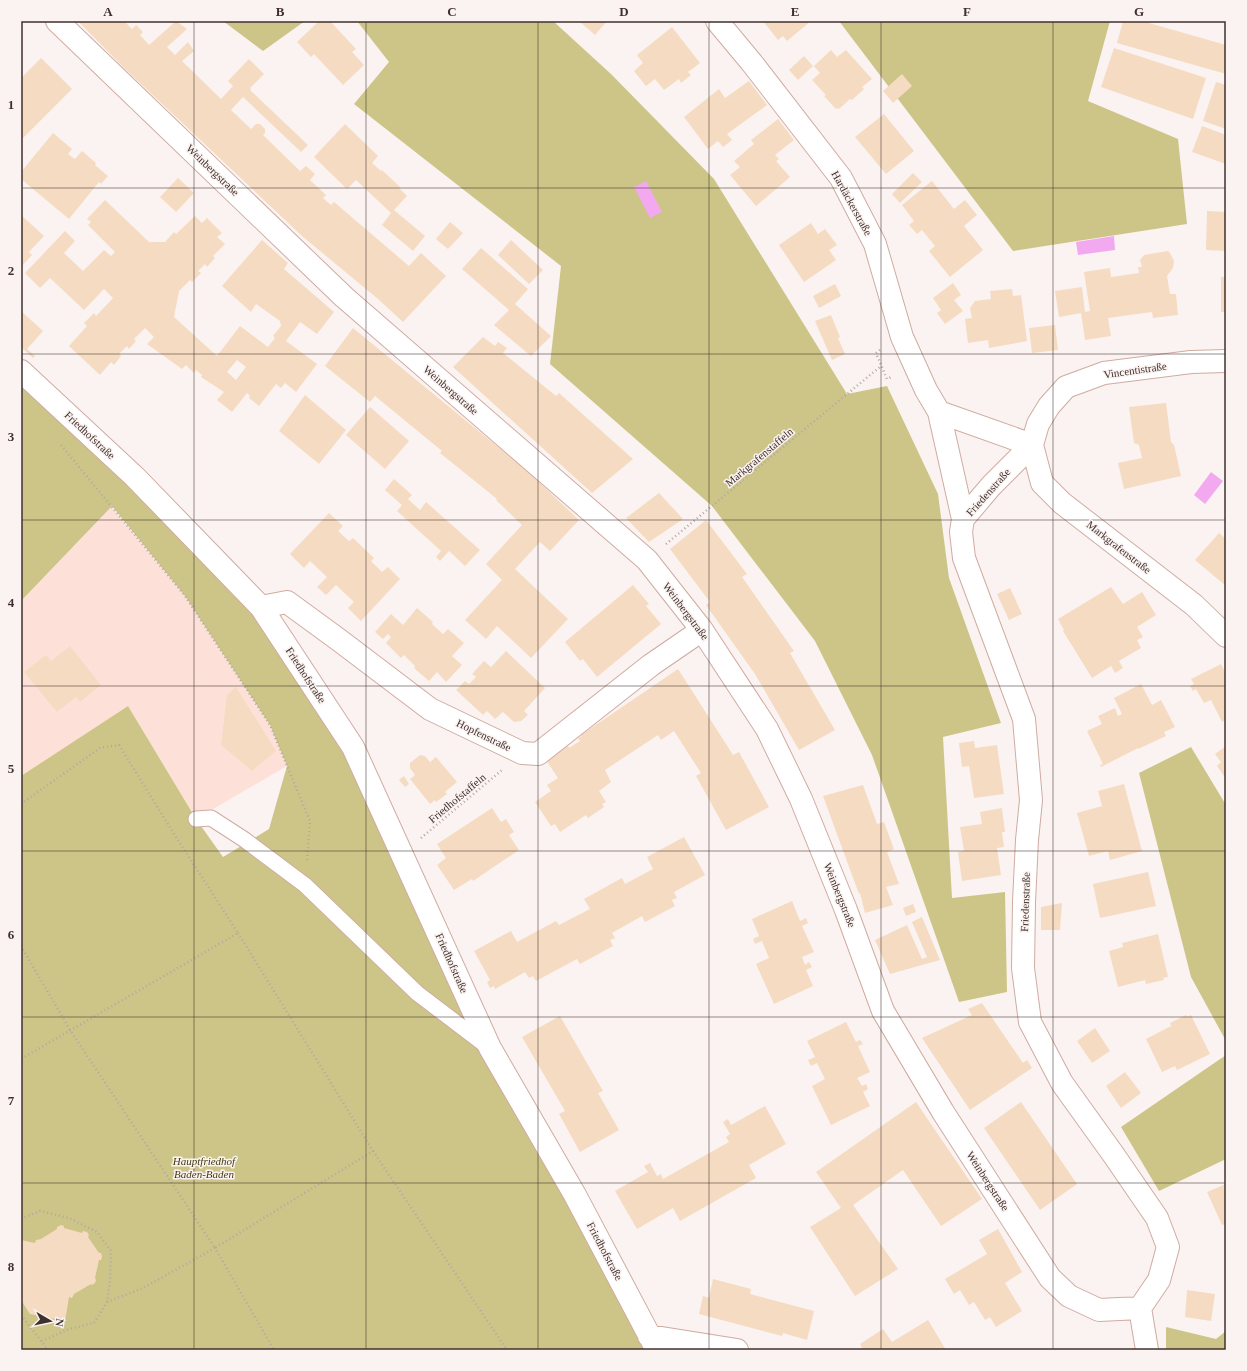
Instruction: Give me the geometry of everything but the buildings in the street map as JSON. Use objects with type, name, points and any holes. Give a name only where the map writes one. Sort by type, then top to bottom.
[{"type":"street","name":"Weinbergstraße","points":[[57,21],[344,297],[647,560],[702,630],[767,729],[801,800],[846,910],[883,1011],[943,1112],[1050,1278],[1069,1296],[1099,1310],[1140,1308]]},
{"type":"street","name":"Hardäckerstraße","points":[[717,21],[752,63],[841,178],[875,244],[902,336],[926,390],[939,412],[963,519]]},
{"type":"street","name":"Vincentistraße","points":[[1032,445],[1038,424],[1049,406],[1066,387],[1104,373],[1192,362],[1226,361]]},
{"type":"street","name":"Friedhofstraße","points":[[21,371],[135,477],[261,607],[353,747],[490,1048],[576,1195],[653,1343]]},
{"type":"street","points":[[939,412],[1032,445]]},
{"type":"street","name":"Friedenstraße","points":[[1032,445],[991,486],[963,519],[961,532],[964,558],[1024,719],[1031,800],[1027,848],[1023,968],[1030,1022],[1062,1083],[1157,1218],[1168,1247],[1160,1280],[1140,1308]]},
{"type":"street","name":"Markgrafenstraße","points":[[1032,445],[1042,483],[1062,503],[1194,606],[1226,636]]},
{"type":"street","name":"Hopfenstraße","points":[[261,607],[287,602],[430,709],[522,753],[538,754],[651,665],[702,630]]},
{"type":"street","points":[[1140,1308],[1147,1350]]},
{"type":"street","points":[[653,1343],[737,1350]]},
{"type":"lane","name":"Friedhofstraße","points":[[196,819],[211,818],[245,840],[305,885],[417,993],[490,1048]]},
{"type":"path","name":"Markgrafenstaffeln","points":[[647,560],[881,366]]},
{"type":"path","points":[[56,439],[185,596],[270,725],[310,821],[305,885]]},
{"type":"path","points":[[21,804],[100,748],[119,745],[373,1151],[507,1350]]},
{"type":"path","name":"Friedhofstaffeln","points":[[402,854],[522,753]]},
{"type":"path","points":[[21,1059],[238,933]]},
{"type":"path","points":[[21,946],[70,1030],[215,1248],[274,1350]]},
{"type":"path","points":[[107,1302],[143,1288],[215,1248],[373,1151]]},
{"type":"path","points":[[21,1219],[40,1211],[69,1218],[96,1232],[111,1251],[110,1281],[107,1302],[94,1323],[69,1329],[42,1341]]},
{"type":"path","points":[[21,1315],[48,1350]]},
{"type":"shaded area","points":[[646,181],[662,212],[650,218],[634,187]]},
{"type":"shaded area","points":[[1114,236],[1115,250],[1078,255],[1076,242]]},
{"type":"shaded area","points":[[1211,472],[1223,481],[1205,504],[1194,495]]},
{"type":"shaded area","points":[[111,506],[185,596],[270,725],[287,766],[196,819],[128,706],[21,776],[21,601]]},
{"type":"green space","points":[[223,21],[305,21],[263,51]]},
{"type":"green space","points":[[357,21],[553,21],[611,74],[714,179],[847,394],[887,386],[938,494],[949,578],[1001,723],[943,737],[952,898],[1005,892],[1007,992],[959,1002],[872,755],[815,641],[712,506],[550,364],[561,266],[354,104],[389,62]]},
{"type":"green space","points":[[839,21],[1110,21],[1088,101],[1178,139],[1187,224],[1013,251]]},
{"type":"green space","name":"Hauptfriedhof Baden-Baden","points":[[21,371],[262,601],[402,854],[657,1350],[21,1350],[21,776],[128,706],[196,819],[223,857],[269,829],[287,766],[270,725],[185,596],[112,506],[21,601]]},
{"type":"green space","points":[[1191,747],[1226,805],[1226,1041],[1191,977],[1139,773]]},
{"type":"green space","points":[[1226,1055],[1226,1159],[1159,1191],[1121,1127]]},
{"type":"green space","points":[[1166,1327],[1216,1339],[1226,1331],[1226,1350],[1166,1350]]}]
